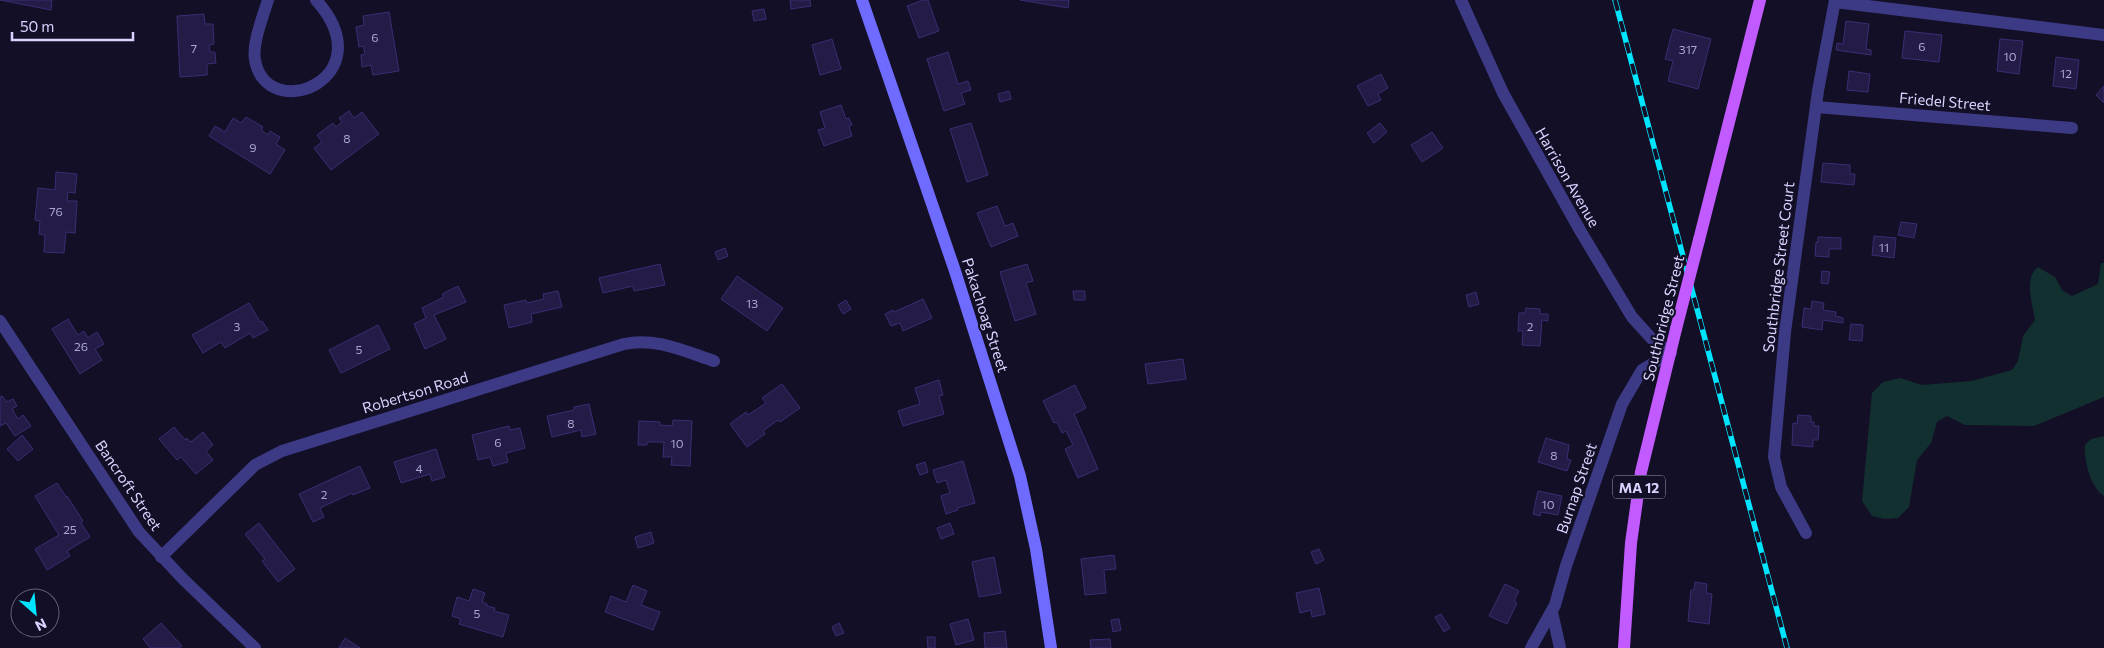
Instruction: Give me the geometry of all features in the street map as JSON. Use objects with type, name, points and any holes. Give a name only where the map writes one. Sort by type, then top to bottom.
[{"type":"main road","name":"Southbridge Street","points":[[1624,648],[1631,543],[1642,472],[1676,329],[1760,0]]},
{"type":"street","points":[[268,0],[258,36],[255,60],[262,74],[273,86],[291,92],[311,88],[321,82],[334,64],[338,52],[336,32],[330,17],[316,0]]},
{"type":"street","name":"Pakachoag Street","points":[[862,0],[955,271],[1020,476],[1035,540],[1051,648]]},
{"type":"street","name":"Harrison Avenue","points":[[1461,0],[1503,94],[1586,240],[1632,317],[1652,339],[1671,353]]},
{"type":"street","points":[[1835,1],[2104,35]]},
{"type":"street","name":"Southbridge Street Court","points":[[1806,533],[1781,487],[1774,457],[1785,332],[1816,107],[1835,1]]},
{"type":"street","name":"Friedel Street","points":[[1816,107],[2072,128]]},
{"type":"street","name":"Bancroft Street","points":[[0,321],[132,521],[161,557],[255,648]]},
{"type":"street","name":"Robertson Road","points":[[161,557],[255,465],[282,451],[624,344],[640,342],[658,343],[714,361]]},
{"type":"street","name":"Burnap Street","points":[[1531,648],[1552,612],[1622,404],[1642,370],[1671,353]]},
{"type":"street","points":[[1552,612],[1560,648]]},
{"type":"green space","points":[[2101,263],[2104,263],[2104,397],[2034,426],[1965,425],[1947,416],[1937,422],[1931,443],[1917,460],[1909,507],[1898,518],[1885,519],[1872,516],[1862,501],[1872,393],[1883,382],[1900,378],[1922,385],[1971,381],[2012,370],[2018,361],[2023,336],[2035,320],[2030,292],[2033,272],[2038,267],[2055,277],[2062,290],[2072,296],[2098,284]]},
{"type":"green space","points":[[2104,436],[2104,496],[2095,486],[2089,473],[2085,445],[2091,439]]},
{"type":"building","points":[[0,0],[52,0],[51,10]]},
{"type":"building","points":[[790,0],[810,0],[811,6],[791,9]]},
{"type":"building","points":[[928,0],[939,31],[919,38],[907,6]]},
{"type":"building","points":[[1020,0],[1069,0],[1068,8]]},
{"type":"building","points":[[764,9],[766,19],[754,21],[752,11]]},
{"type":"building","points":[[389,12],[399,71],[373,75],[371,65],[362,67],[361,55],[365,54],[363,46],[359,47],[356,27],[364,25],[363,16]]},
{"type":"building","points":[[204,14],[205,24],[213,24],[214,44],[209,45],[210,52],[215,52],[216,63],[207,64],[207,75],[180,77],[177,16]]},
{"type":"building","points":[[1846,21],[1869,24],[1866,49],[1871,50],[1871,55],[1836,50],[1837,43],[1843,44]]},
{"type":"building","points":[[1673,29],[1711,39],[1698,89],[1668,81],[1673,61],[1665,59]]},
{"type":"building","points":[[1905,31],[1942,35],[1939,62],[1902,58]]},
{"type":"building","points":[[832,39],[841,69],[820,75],[812,45]]},
{"type":"building","points":[[2000,39],[2023,41],[2019,74],[1997,71]]},
{"type":"building","points":[[948,52],[958,84],[968,81],[971,90],[961,93],[965,104],[944,111],[927,59]]},
{"type":"building","points":[[2056,57],[2079,60],[2076,89],[2053,86]]},
{"type":"building","points":[[1849,71],[1870,74],[1868,92],[1847,90]]},
{"type":"building","points":[[1381,74],[1388,88],[1378,94],[1381,100],[1368,106],[1357,86]]},
{"type":"building","points":[[2104,86],[2104,103],[2096,95]]},
{"type":"building","points":[[1009,91],[1011,99],[1000,102],[998,94]]},
{"type":"building","points":[[841,105],[846,119],[849,118],[852,125],[849,126],[852,136],[824,146],[818,130],[825,128],[820,112]]},
{"type":"building","points":[[349,111],[354,118],[362,112],[379,134],[331,170],[314,148],[322,142],[317,135],[333,123],[336,127],[342,122],[339,118]]},
{"type":"building","points":[[246,117],[263,127],[261,130],[268,135],[270,131],[280,137],[276,144],[285,150],[270,174],[209,136],[215,126],[225,132],[233,118],[241,123]]},
{"type":"building","points":[[971,123],[988,175],[967,182],[950,129]]},
{"type":"building","points":[[1380,123],[1387,132],[1374,143],[1367,133]]},
{"type":"building","points":[[1432,132],[1443,148],[1422,162],[1411,145]]},
{"type":"building","points":[[1823,163],[1850,165],[1850,174],[1855,174],[1854,185],[1821,182]]},
{"type":"building","points":[[56,172],[77,174],[75,193],[68,192],[67,201],[77,201],[75,233],[66,232],[64,253],[44,252],[45,235],[39,234],[40,221],[35,220],[38,188],[55,190]]},
{"type":"building","points":[[997,206],[1005,226],[1013,223],[1018,236],[991,247],[977,213]]},
{"type":"building","points":[[1901,222],[1917,224],[1914,238],[1898,235]]},
{"type":"building","points":[[1874,236],[1896,238],[1894,258],[1872,255]]},
{"type":"building","points":[[1818,237],[1841,238],[1841,249],[1829,249],[1829,257],[1815,256]]},
{"type":"building","points":[[725,248],[728,256],[718,260],[715,252]]},
{"type":"building","points":[[660,264],[665,285],[634,291],[633,286],[603,293],[599,278]]},
{"type":"building","points":[[1027,264],[1033,281],[1026,283],[1036,314],[1015,321],[1000,272]]},
{"type":"building","points":[[1822,271],[1830,272],[1828,284],[1821,283]]},
{"type":"building","points":[[737,276],[783,308],[767,331],[721,299]]},
{"type":"building","points":[[458,286],[466,302],[434,315],[446,339],[425,349],[414,324],[426,318],[422,308],[444,297],[442,294]]},
{"type":"building","points":[[558,291],[562,307],[531,314],[532,322],[509,328],[504,305],[526,300],[527,303],[544,299],[543,294]]},
{"type":"building","points":[[1073,291],[1085,291],[1085,300],[1074,300]]},
{"type":"building","points":[[1476,292],[1479,304],[1469,307],[1466,295]]},
{"type":"building","points":[[923,299],[932,318],[903,331],[900,323],[891,326],[885,314]]},
{"type":"building","points":[[846,300],[851,309],[843,314],[838,305]]},
{"type":"building","points":[[1812,301],[1824,303],[1823,310],[1836,312],[1835,316],[1843,318],[1843,323],[1823,320],[1822,330],[1802,327],[1804,308],[1811,309]]},
{"type":"building","points":[[249,303],[260,322],[262,321],[268,330],[253,338],[250,333],[225,348],[221,342],[203,353],[192,335]]},
{"type":"building","points":[[1526,308],[1540,309],[1540,314],[1548,314],[1548,321],[1542,320],[1540,346],[1522,345],[1523,331],[1518,331],[1519,313],[1525,313]]},
{"type":"building","points":[[68,319],[78,335],[84,331],[88,338],[97,332],[104,344],[95,349],[102,360],[80,374],[52,329]]},
{"type":"building","points":[[1851,324],[1863,325],[1862,341],[1849,340]]},
{"type":"building","points":[[378,325],[390,349],[341,373],[329,350]]},
{"type":"building","points":[[1183,359],[1186,379],[1148,384],[1145,364]]},
{"type":"building","points":[[939,380],[943,395],[939,396],[944,414],[903,426],[898,411],[920,404],[915,388]]},
{"type":"building","points":[[782,384],[800,408],[763,431],[765,434],[747,447],[730,424],[746,412],[748,415],[766,403],[762,398]]},
{"type":"building","points":[[1075,385],[1086,408],[1074,414],[1098,469],[1078,478],[1065,449],[1073,445],[1066,431],[1062,433],[1057,422],[1054,423],[1043,401]]},
{"type":"building","points":[[2,396],[7,402],[13,399],[17,406],[12,409],[18,419],[23,415],[31,426],[15,436],[6,423],[0,426],[0,397]]},
{"type":"building","points":[[589,404],[596,434],[582,437],[581,430],[552,437],[547,416],[574,410],[574,407]]},
{"type":"building","points":[[1798,415],[1811,416],[1811,422],[1814,422],[1814,426],[1819,426],[1818,440],[1813,440],[1813,447],[1792,445],[1793,423],[1797,424]]},
{"type":"building","points":[[673,420],[692,421],[690,466],[671,465],[672,457],[663,457],[664,442],[647,442],[647,445],[638,445],[639,421],[660,422],[660,425],[672,426]]},
{"type":"building","points":[[509,426],[510,430],[520,428],[525,448],[506,453],[508,462],[493,466],[490,457],[478,460],[472,435]]},
{"type":"building","points":[[174,427],[185,440],[187,438],[191,442],[203,432],[213,445],[206,451],[213,460],[196,474],[181,457],[177,460],[159,439]]},
{"type":"building","points":[[22,435],[33,449],[18,461],[7,449]]},
{"type":"building","points":[[1546,438],[1569,445],[1567,459],[1571,460],[1567,471],[1538,462]]},
{"type":"building","points":[[436,449],[445,477],[432,481],[430,474],[401,483],[394,462]]},
{"type":"building","points":[[963,461],[975,503],[957,508],[958,510],[946,514],[941,496],[950,493],[946,480],[937,483],[933,470]]},
{"type":"building","points":[[925,462],[928,472],[920,475],[916,465]]},
{"type":"building","points":[[360,466],[370,488],[353,495],[352,493],[320,508],[324,517],[313,522],[299,494]]},
{"type":"building","points":[[57,483],[83,521],[81,523],[90,537],[67,551],[70,556],[47,570],[35,549],[59,535],[35,496]]},
{"type":"building","points":[[1538,491],[1562,496],[1558,515],[1541,512],[1540,516],[1533,514]]},
{"type":"building","points":[[259,523],[295,569],[278,582],[262,561],[265,559],[245,534]]},
{"type":"building","points":[[950,523],[954,534],[941,539],[937,528]]},
{"type":"building","points":[[651,532],[654,543],[638,548],[635,537]]},
{"type":"building","points":[[1319,549],[1324,560],[1316,564],[1311,552]]},
{"type":"building","points":[[1114,555],[1116,569],[1104,570],[1106,593],[1085,595],[1081,559]]},
{"type":"building","points":[[994,557],[1001,593],[979,597],[972,562]]},
{"type":"building","points":[[1695,582],[1707,584],[1706,593],[1712,594],[1709,624],[1688,621],[1691,590],[1694,590]]},
{"type":"building","points":[[1505,584],[1519,591],[1514,601],[1517,603],[1507,624],[1489,616]]},
{"type":"building","points":[[633,585],[647,591],[641,605],[660,612],[653,630],[605,612],[611,596],[626,602]]},
{"type":"building","points":[[1319,588],[1325,614],[1312,617],[1311,610],[1300,613],[1296,593]]},
{"type":"building","points":[[473,589],[485,593],[482,602],[487,604],[487,606],[495,608],[494,611],[509,615],[503,637],[459,624],[461,619],[452,616],[457,597],[469,601]]},
{"type":"building","points":[[1441,614],[1450,628],[1444,632],[1435,617]]},
{"type":"building","points":[[968,619],[974,640],[956,645],[950,624]]},
{"type":"building","points":[[1119,619],[1121,630],[1113,632],[1111,620]]},
{"type":"building","points":[[161,623],[182,646],[179,648],[150,648],[143,639]]},
{"type":"building","points":[[839,623],[844,633],[836,636],[832,627]]},
{"type":"building","points":[[1005,631],[1007,648],[985,648],[984,633]]},
{"type":"building","points":[[927,637],[935,637],[935,648],[928,648]]},
{"type":"building","points":[[345,638],[360,648],[339,648]]},
{"type":"building","points":[[1110,639],[1111,648],[1091,648],[1090,640]]},
{"type":"railway","points":[[1615,0],[1787,648]]}]
